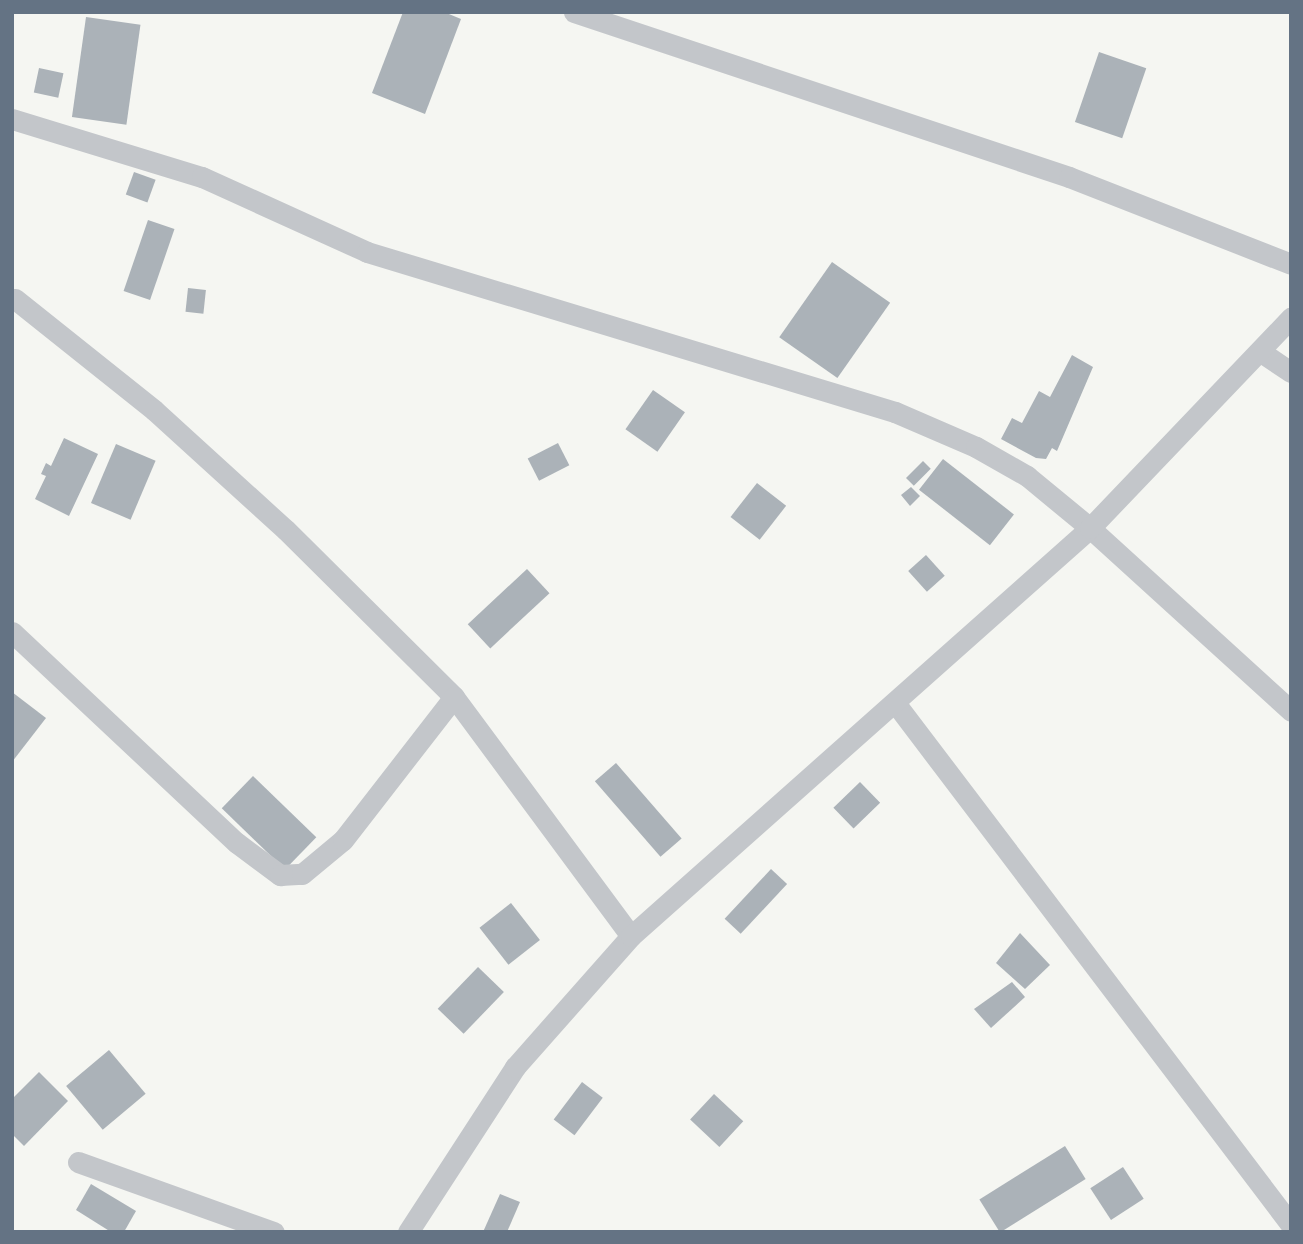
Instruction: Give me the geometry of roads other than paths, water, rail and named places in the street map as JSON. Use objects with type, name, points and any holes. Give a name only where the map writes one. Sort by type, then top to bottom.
[{"type":"street","points":[[574,12],[1069,177],[1291,264]]},
{"type":"street","points":[[12,119],[202,177],[367,252],[895,412],[976,447],[1027,476],[1090,528],[1291,711]]},
{"type":"street","points":[[15,299],[155,410],[286,530],[454,697],[631,936]]},
{"type":"street","points":[[408,1232],[515,1067],[631,936],[896,704],[1090,528],[1291,318]]},
{"type":"street","points":[[1261,352],[1291,372]]},
{"type":"street","points":[[12,632],[237,843],[280,875],[302,874],[343,840],[454,697]]},
{"type":"street","points":[[896,704],[1291,1225]]},
{"type":"street","points":[[78,1161],[274,1232]]}]
